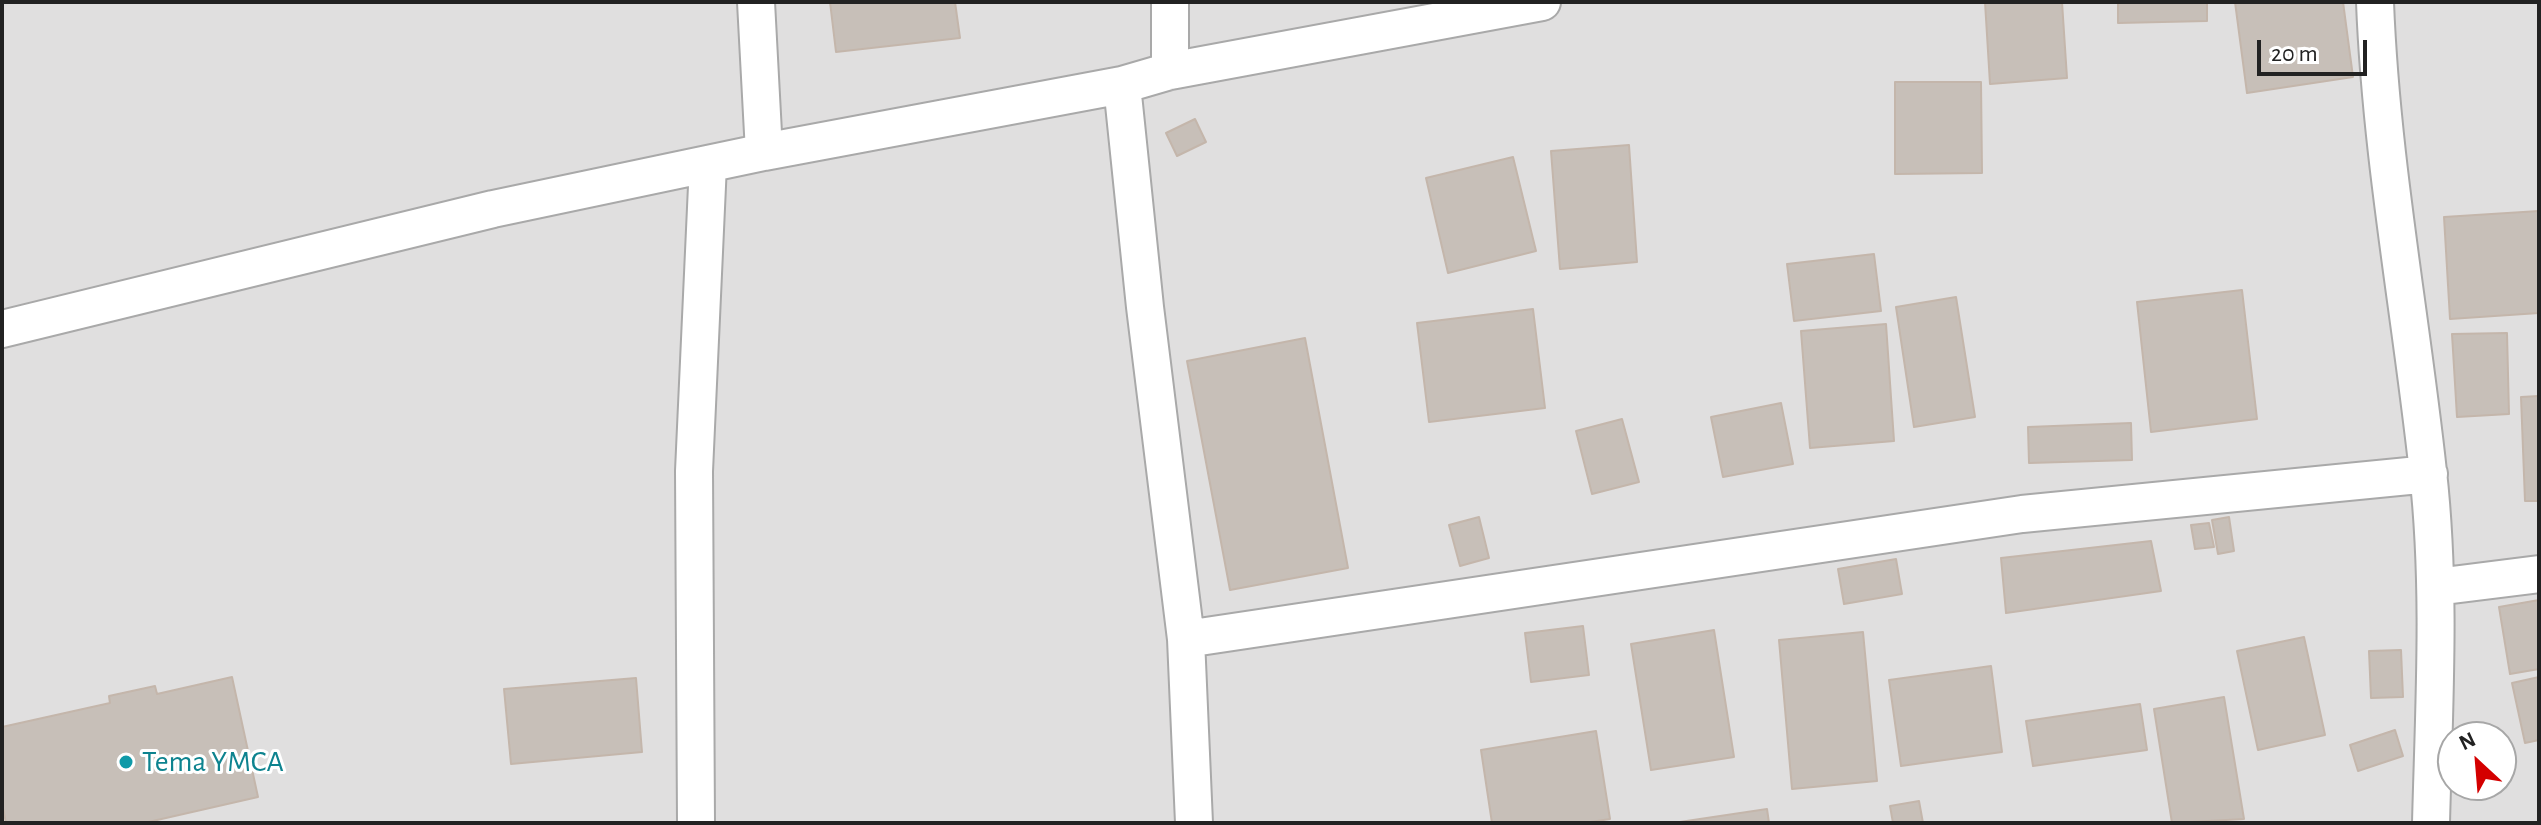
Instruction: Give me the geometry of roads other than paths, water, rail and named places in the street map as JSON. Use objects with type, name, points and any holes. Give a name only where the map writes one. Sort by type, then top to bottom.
[{"type":"street","points":[[756,2],[764,152]]},
{"type":"street","points":[[1170,2],[1170,71]]},
{"type":"street","points":[[2,329],[493,209],[764,152],[1122,85],[1170,71],[1542,2]]},
{"type":"street","points":[[2375,2],[2378,72],[2429,474],[2436,587],[2431,823]]},
{"type":"street","points":[[1122,85],[1145,307],[1186,639],[1194,823]]},
{"type":"street","points":[[696,823],[694,471],[708,164]]},
{"type":"street","points":[[1186,639],[2022,514],[2429,474]]},
{"type":"street","points":[[2436,587],[2539,574]]},
{"type":"place","name":"Tema YMCA","points":[[126,762]]}]
